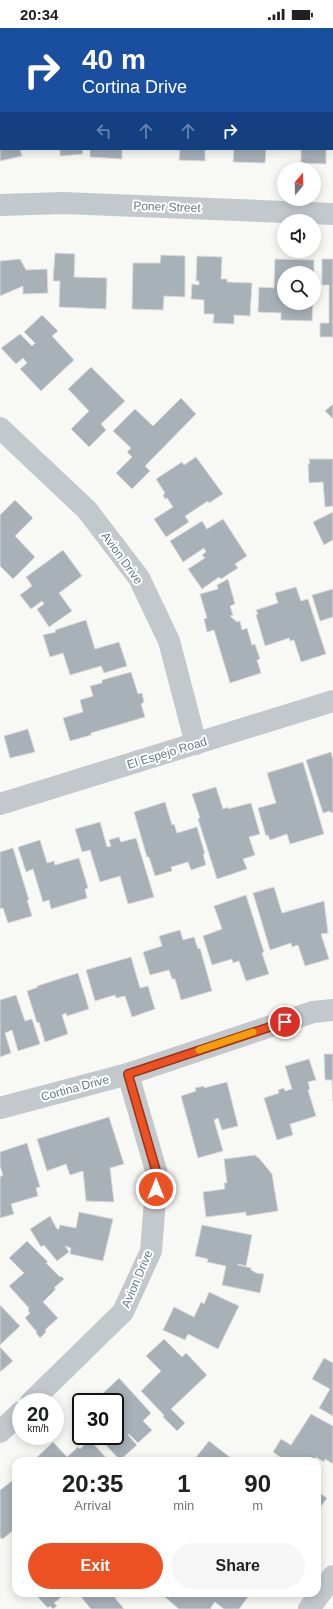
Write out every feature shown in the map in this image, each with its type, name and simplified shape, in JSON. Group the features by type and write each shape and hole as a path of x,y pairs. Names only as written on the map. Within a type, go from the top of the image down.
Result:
{"street":[{"name":"Poner Street","path":"0,205 63,203 333,214"},
{"name":"Avion Drive","path":"0,428 86,510 139,578 169,641 196,744"},
{"name":"El Espejo Road","path":"0,804 333,701"},
{"name":"Cortina Drive","path":"0,1108 128,1074 313,1012 333,1010"},
{"name":"Avion Drive","path":"40,1393 123,1312 151,1251 157,1174 128,1074"},
{"path":"0,1432 12,1421"},
{"path":"321,1592 333,1576"},
{"path":"309,1609 318,1597"}],"building":[{"path":"0,150 20,150 22,156 0,161"},
{"path":"60,150 82,150 83,154 60,156"},
{"path":"90,150 122,150 122,159 90,157"},
{"path":"180,150 205,150 205,161 179,160"},
{"path":"234,150 266,150 265,163 233,162"},
{"path":"301,150 326,150 326,164 321,164 321,162 301,162"},
{"path":"55,253 75,254 74,277 107,278 106,309 59,307 60,281 53,281"},
{"path":"161,255 185,256 185,297 164,296 163,310 132,309 133,263 160,263"},
{"path":"197,256 222,257 221,279 227,279 227,282 252,283 250,316 234,315 234,324 213,323 214,314 204,314 204,300 191,299 192,284 199,285 199,281 196,281"},
{"path":"20,259 26,270 47,269 48,293 23,294 23,286 0,296 0,261"},
{"path":"275,259 314,260 314,266 277,266 277,310 313,310 312,321 281,320 281,313 258,312 259,287 274,288"},
{"path":"322,259 333,259 333,337 320,337 320,323 329,323 329,285 322,285"},
{"path":"42,315 58,331 52,336 74,360 41,391 20,369 27,363 23,358 16,364 1,348 20,334 32,346 35,343 24,332"},
{"path":"91,367 125,401 101,424 106,430 89,447 71,429 89,411 68,389"},
{"path":"181,398 196,414 145,466 150,471 132,489 116,473 132,457 127,452 131,448 113,431 135,409 153,426"},
{"path":"333,404 333,419 325,411"},
{"path":"196,457 223,494 209,503 208,501 185,516 189,522 166,537 154,519 173,507 167,498 165,499 163,495 165,493 156,479 182,462 184,465"},
{"path":"309,459 333,459 333,506 325,507 323,482 309,483"},
{"path":"15,500 33,518 15,536 35,557 13,579 0,566 0,515"},
{"path":"333,512 333,540 324,545 313,522"},
{"path":"223,519 247,556 235,564 238,568 221,579 219,577 202,589 188,569 205,558 202,555 206,552 204,548 183,562 170,541 202,521 207,529"},
{"path":"63,550 82,576 59,593 72,611 49,627 37,609 44,604 42,601 31,609 20,595 32,586 26,577"},
{"path":"228,579 235,604 230,606 233,615 230,616 237,622 240,621 242,630 247,628 252,645 255,644 260,659 257,660 261,673 230,683 214,630 207,632 204,619 207,618 200,594 218,589 217,585"},
{"path":"296,587 301,601 308,599 326,654 301,662 294,640 290,641 289,638 265,646 256,615 258,614 256,610 278,603 275,593"},
{"path":"333,589 333,617 320,621 312,595"},
{"path":"86,620 95,649 119,642 127,666 104,673 101,666 70,675 63,653 50,657 43,635 56,632 55,630"},
{"path":"131,672 138,694 142,693 144,702 141,704 145,717 91,733 91,735 70,741 63,718 83,712 80,700 93,696 90,686 102,683 102,680"},
{"path":"28,729 35,752 10,758 4,736"},
{"path":"331,752 333,760 333,812 331,813 330,811 323,813 306,760"},
{"path":"303,762 324,834 290,844 287,834 270,840 268,835 266,836 258,808 276,803 267,773"},
{"path":"216,787 223,809 251,803 260,834 249,837 255,855 243,859 247,869 217,879 198,819 200,818 192,794"},
{"path":"165,802 172,825 174,824 177,833 197,827 205,854 203,854 206,865 191,870 188,862 171,867 172,871 155,876 149,857 147,857 134,812"},
{"path":"100,822 107,847 111,846 109,840 119,837 121,842 136,838 154,897 128,904 120,876 100,882 90,850 82,852 75,829"},
{"path":"40,840 47,863 54,861 55,865 79,858 88,888 85,889 87,898 51,909 49,900 43,902 33,869 26,872 18,847"},
{"path":"13,848 29,900 27,900 32,916 8,923 3,908 0,909 0,852"},
{"path":"274,887 282,913 324,901 328,933 321,934 329,959 305,966 298,945 292,947 291,943 270,950 253,893"},
{"path":"246,895 264,952 262,953 269,974 246,981 239,961 233,963 232,959 212,965 203,936 222,929 214,906"},
{"path":"180,930 183,940 194,937 198,949 200,948 212,991 181,1000 175,979 172,979 169,970 150,975 143,952 162,946 159,936"},
{"path":"131,957 140,988 148,986 155,1009 132,1017 125,996 116,998 115,995 95,1001 86,970"},
{"path":"78,973 89,1009 67,1016 66,1013 62,1015 68,1034 45,1042 39,1022 37,1023 27,991 38,987 37,986"},
{"path":"16,995 25,1021 32,1019 40,1044 18,1051 12,1030 5,1033 11,1053 0,1057 0,1000"},
{"path":"324,1054 333,1054 333,1101 332,1080 325,1080"},
{"path":"309,1059 316,1080 308,1082 310,1089 308,1090 316,1116 290,1124 293,1135 277,1140 264,1098 279,1093 278,1090 284,1088 285,1091 292,1089 285,1066"},
{"path":"227,1082 238,1126 222,1130 218,1118 214,1120 223,1151 198,1158 181,1096 196,1091 195,1088 204,1086 204,1088"},
{"path":"109,1117 124,1164 110,1168 114,1202 86,1201 83,1171 70,1175 66,1164 47,1171 37,1139"},
{"path":"27,1143 40,1187 36,1188 38,1196 11,1204 14,1214 0,1218 0,1177 3,1175 0,1166 0,1152"},
{"path":"256,1155 256,1157 258,1157 272,1174 278,1211 246,1216 246,1212 206,1217 203,1192 225,1189 224,1183 227,1183 224,1159"},
{"path":"79,1212 113,1219 103,1261 70,1254 71,1248 65,1246 69,1252 57,1261 44,1245 41,1247 30,1229 50,1216 57,1229 59,1229 60,1225 76,1228"},
{"path":"202,1225 252,1235 246,1266 238,1265 251,1268 251,1270 256,1273 264,1274 260,1293 222,1285 226,1266 207,1262 208,1259 195,1256"},
{"path":"27,1241 48,1262 46,1263 64,1279 54,1288 56,1289 43,1302 58,1318 45,1330 46,1332 40,1338 25,1318 30,1313 28,1310 29,1308 9,1286 24,1273 9,1258"},
{"path":"209,1292 239,1306 218,1349 188,1334 185,1340 163,1330 174,1307 194,1317 201,1302 204,1304"},
{"path":"0,1305 20,1326 0,1345"},
{"path":"164,1339 182,1357 186,1353 207,1375 171,1409 185,1423 177,1431 141,1391 161,1371 146,1356"},
{"path":"0,1347 13,1361 0,1372"},
{"path":"324,1358 333,1363 333,1416 319,1408 330,1389 312,1379"},
{"path":"119,1378 151,1413 143,1421 152,1430 138,1443 129,1434 128,1435 137,1445 123,1457 117,1457 106,1445 124,1445 124,1393 103,1393"},
{"path":"311,1414 333,1426 333,1464 325,1459 324,1462 321,1460 321,1457 280,1457 273,1452 281,1439 291,1445"},
{"path":"209,1441 230,1457 196,1457"},
{"path":"50,1445 56,1445 67,1457 37,1457"},
{"path":"84,1445 95,1445 105,1457 67,1457 78,1447 80,1449"},
{"path":"12,1481 12,1531 3,1539 0,1538 0,1490"},
{"path":"321,1494 327,1498 321,1506"},
{"path":"38,1597 62,1597 54,1603 57,1606 53,1609 50,1606 48,1608"},
{"path":"81,1597 116,1597 115,1598 124,1609 91,1609"},
{"path":"165,1597 248,1597 239,1609 224,1609 215,1602 211,1609 179,1609"}],"slow traffic":[{"path":"199,1050 253,1032"}],"route":[{"path":"156,1189 157,1174 128,1074 285,1022"}]}
